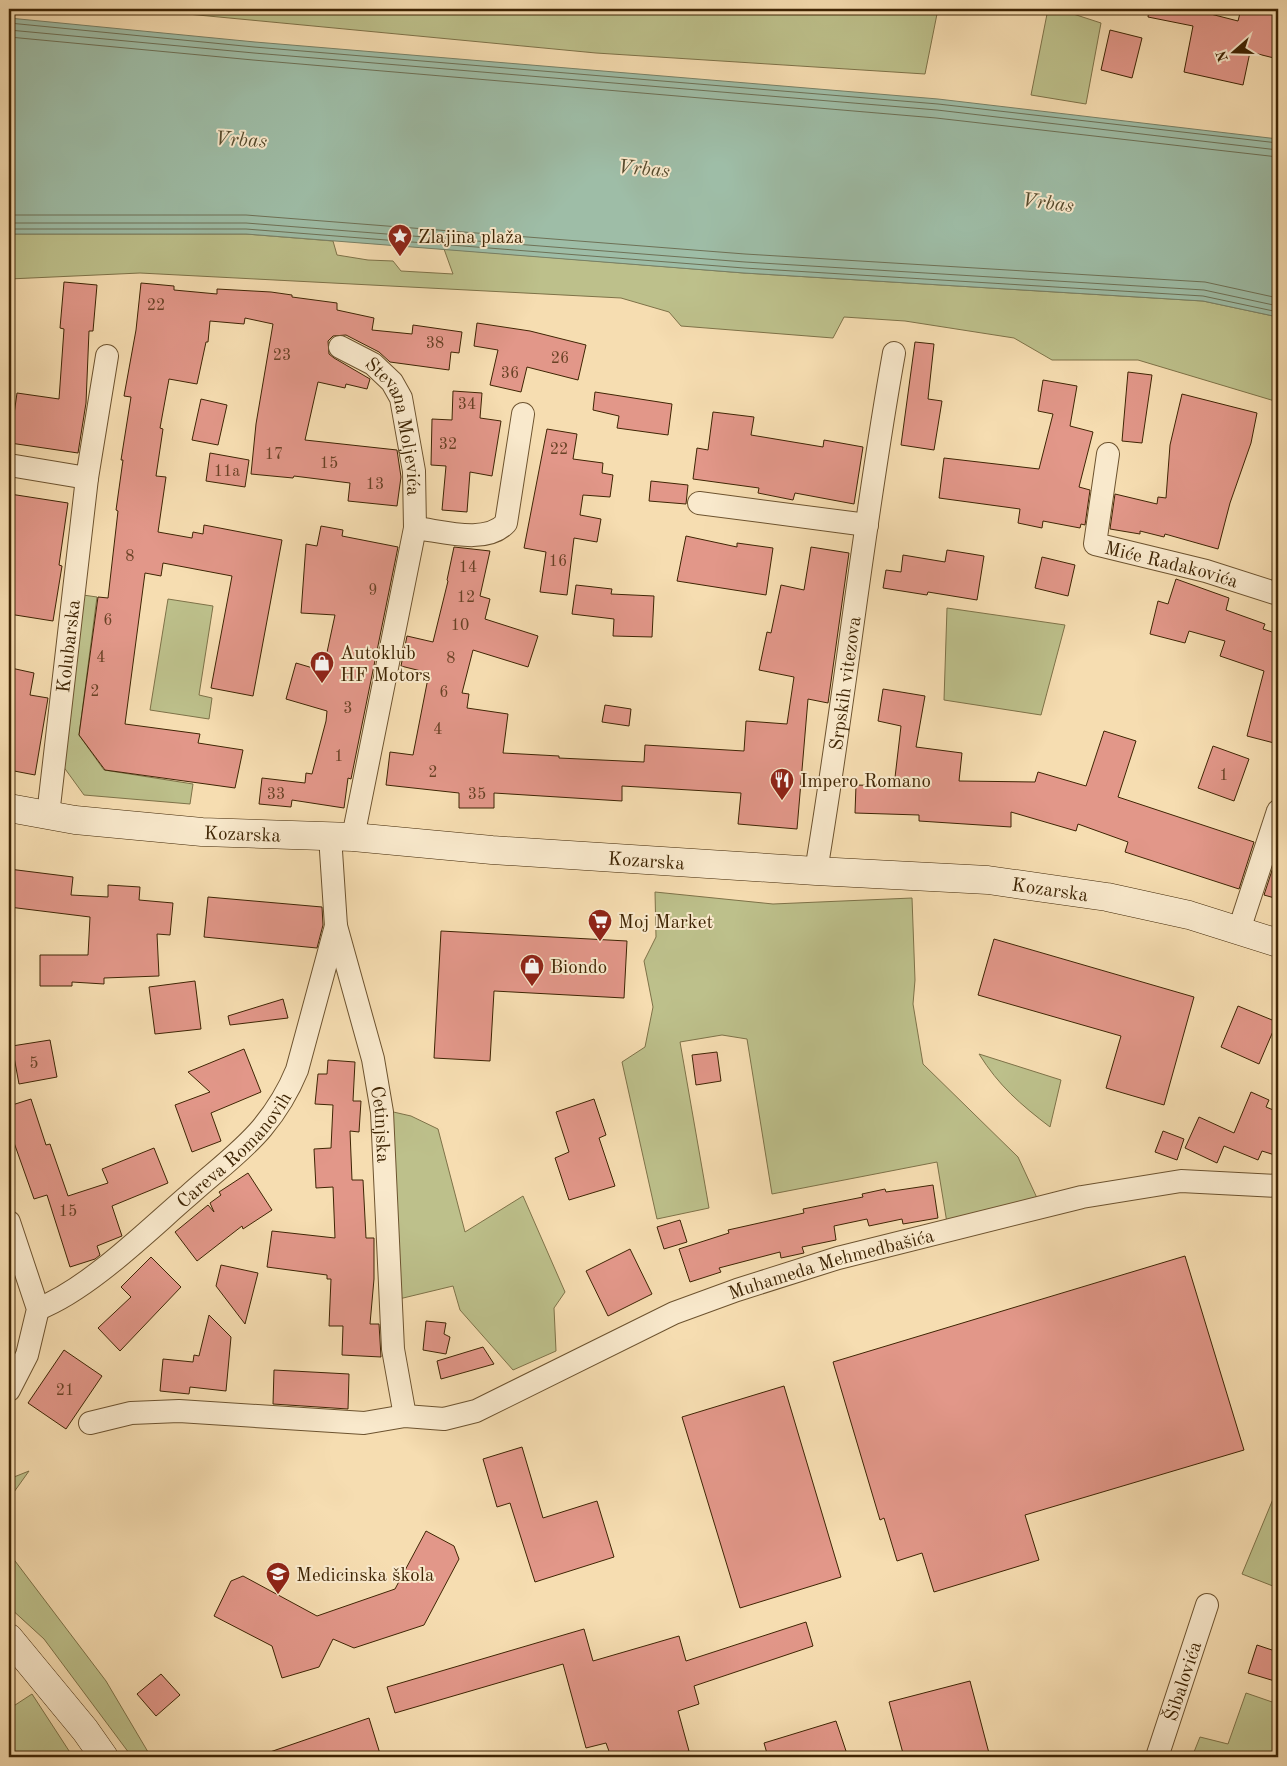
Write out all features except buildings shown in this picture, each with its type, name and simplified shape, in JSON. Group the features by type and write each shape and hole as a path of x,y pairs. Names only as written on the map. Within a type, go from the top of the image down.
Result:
{"main road":[{"name":"Kozarska","path":"9,808 76,820 202,832 341,837 492,850 816,871 949,877 1034,886 1107,897 1189,916 1278,943"},
{"path":"9,1638 85,1730 104,1757"}],"street":[{"name":"Stevana Moljevića","path":"340,347 373,364 392,382 401,398 414,471 416,528 341,837"},
{"name":"Srpskih vitezova","path":"816,871 894,353"},
{"name":"Kolubarska","path":"48,815 87,478 107,356"},
{"name":"Stevana Moljevića","path":"416,528 482,536 502,528 506,523 523,414"},
{"name":"Miće Radakovića","path":"1108,454 1095,544 1206,571 1278,594"},
{"path":"9,466 87,478"},
{"path":"699,503 868,525"},
{"path":"1239,930 1278,811"},
{"name":"Cetinjska","path":"341,837 336,926 373,1059 382,1112 393,1349 405,1416"},
{"name":"Careva Romanovih","path":"38,1309 65,1296 126,1249 245,1146 274,1113 287,1093 300,1062 336,926"},
{"name":"Muhameda Mehmedbašića","path":"90,1423 131,1413 179,1411 364,1423 405,1416 444,1419 460,1417 476,1411 674,1313 737,1290 838,1258 1082,1197 1154,1185 1181,1181 1278,1186"},
{"path":"9,1222 38,1309 27,1355 9,1390"},
{"name":"Šibalovića","path":"1157,1757 1207,1605"}],"green space":[{"path":"135,9 938,9 925,74 596,53"},
{"path":"1048,9 1058,9 1101,23 1086,104 1031,95"},
{"path":"9,234 246,234 333,241 337,255 368,260 393,261 401,271 453,274 444,249 744,273 1203,301 1278,317 1278,402 1138,360 1052,360 1014,338 905,321 844,317 833,338 681,326 669,312 621,298 140,273 9,279"},
{"path":"83,595 97,597 79,735 104,770 193,784 190,804 84,795 63,766"},
{"path":"168,599 213,606 199,695 212,698 209,719 150,710"},
{"path":"947,608 1065,625 1041,715 944,700"},
{"path":"655,892 773,904 912,898 915,980 913,1004 923,1064 1018,1157 1037,1198 947,1223 937,1162 772,1194 747,1039 722,1035 680,1042 709,1208 657,1219 622,1062 645,1047 653,1007 644,961 656,937"},
{"path":"979,1054 1061,1080 1050,1127 1011,1094 994,1076"},
{"path":"389,1111 411,1116 438,1129 465,1232 523,1196 565,1292 554,1308 556,1351 513,1370 460,1310 453,1286 399,1299"},
{"path":"29,1471 9,1499 9,1479"},
{"path":"1278,1487 1278,1588 1242,1574"},
{"path":"9,1553 106,1681 151,1757 132,1757 44,1639 9,1607"},
{"path":"1246,1693 1278,1704 1278,1757 1192,1757 1200,1737 1228,1744"},
{"path":"32,1694 73,1757 9,1757 9,1709"}],"water":[{"name":"Vrbas","path":"9,18 255,42 938,99 1278,139 1278,317 1203,301 744,273 246,234 9,234"}],"place":[{"name":"Zlajina plaža","path":"400,257"},
{"name":"Autoklub HF Motors","path":"322,684"},
{"name":"Impero Romano","path":"782,801"},
{"name":"Moj Market","path":"600,942"},
{"name":"Biondo","path":"532,987"},
{"name":"Medicinska škola","path":"278,1595"}]}
